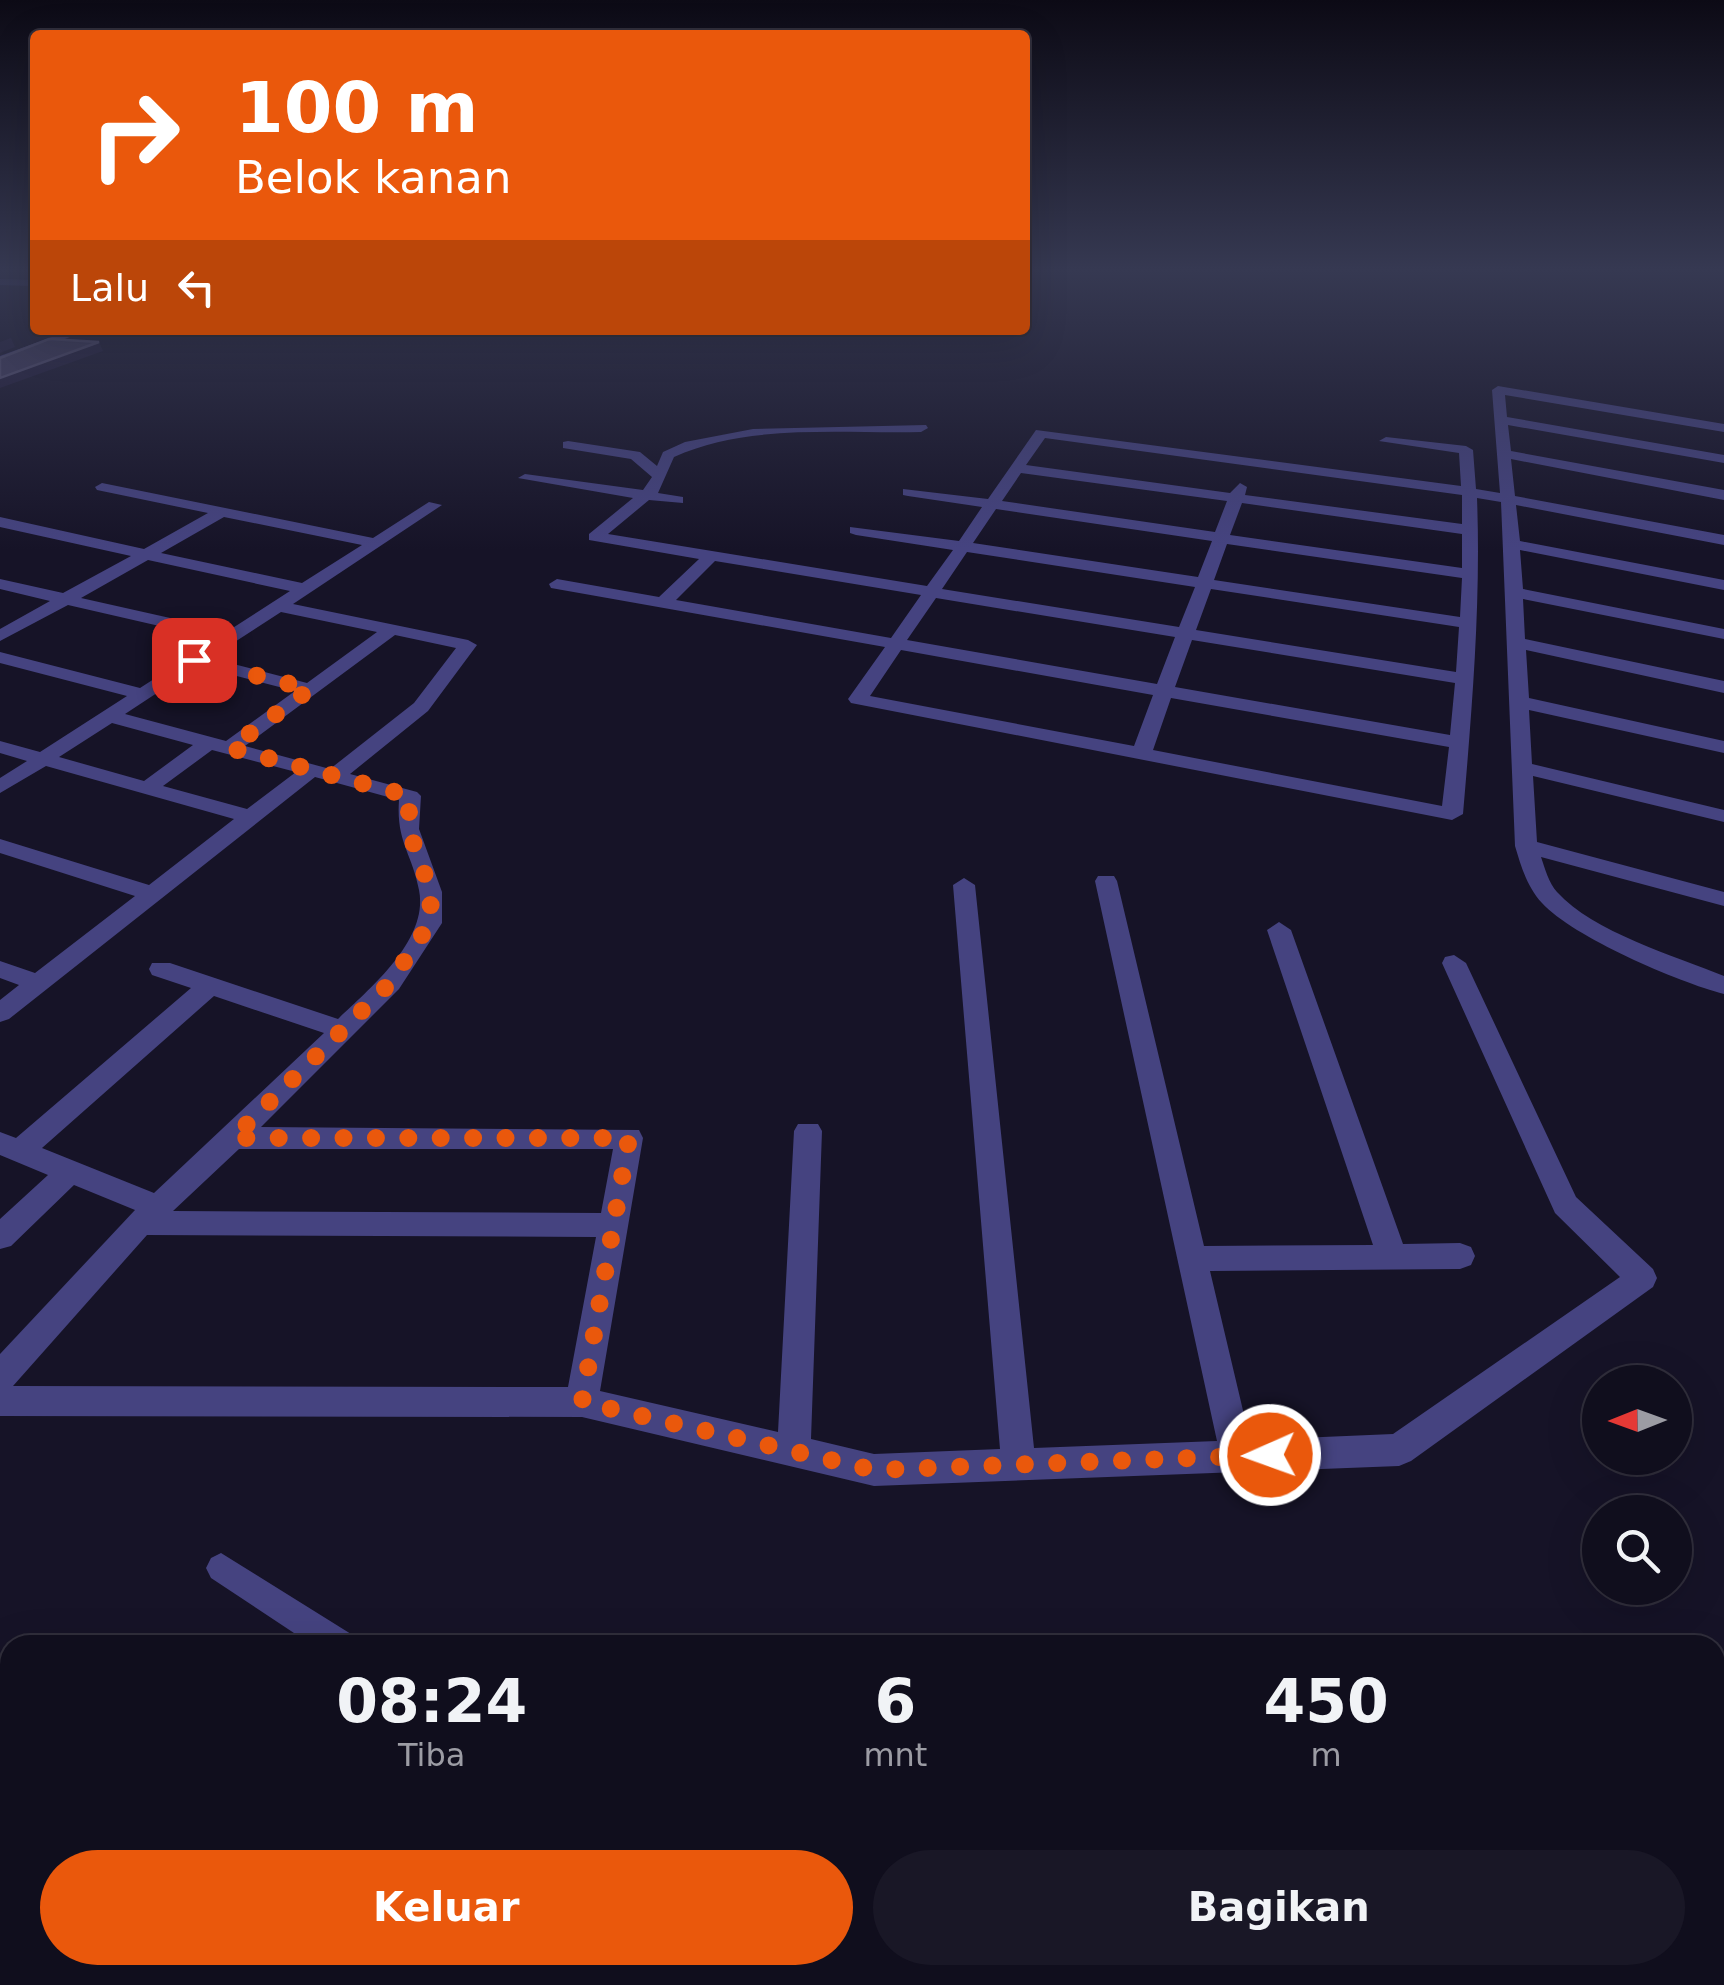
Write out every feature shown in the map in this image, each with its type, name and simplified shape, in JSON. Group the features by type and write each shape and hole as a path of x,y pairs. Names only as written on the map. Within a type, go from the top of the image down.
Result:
{"street":[{"path":"1724,428 1498,390 1512,544 1526,846 1542,888 1556,903 1585,922 1724,986"},
{"path":"1502,420 1724,459"},
{"path":"921,428 717,438 676,449 664,459 655,488 595,537 1463,679"},
{"path":"1386,441 1466,450 1470,492 1466,623 1452,814 858,699 1040,434 1470,492 1724,540"},
{"path":"568,444 635,456 660,476"},
{"path":"1504,454 1724,495"},
{"path":"1141,754 1218,538 1250,462"},
{"path":"1017,468 1469,530"},
{"path":"525,478 678,500"},
{"path":"102,487 376,542"},
{"path":"908,492 1467,574"},
{"path":"0,787 434,505"},
{"path":"0,636 222,511"},
{"path":"0,522 304,589"},
{"path":"856,530 1466,623"},
{"path":"1512,544 1724,586"},
{"path":"664,602 710,556"},
{"path":"0,584 230,637"},
{"path":"557,584 1459,743"},
{"path":"1514,592 1724,634"},
{"path":"0,1013 251,816 421,707 468,646 278,606"},
{"path":"146,788 310,689 391,630"},
{"path":"1516,642 1724,686"},
{"path":"0,657 143,694"},
{"path":"194,660 310,689"},
{"path":"1519,702 1724,747"},
{"path":"0,1377 149,1214 233,1138 390,983 430,923 431,892 408,828 410,796 108,716"},
{"path":"0,746 251,816"},
{"path":"1521,767 1724,816"},
{"path":"0,846 152,894"},
{"path":"1526,846 1724,899"},
{"path":"1106,881 1238,1456"},
{"path":"964,885 1019,1464"},
{"path":"1279,930 1392,1258"},
{"path":"0,1401 582,1402 874,1470 1399,1450 1642,1278 1565,1205 1454,963"},
{"path":"0,969 39,983"},
{"path":"161,969 344,1030"},
{"path":"208,986 10,1147 72,1171 149,1214 612,1225"},
{"path":"794,1451 808,1131"},
{"path":"233,1138 629,1138 582,1402"},
{"path":"0,1237 72,1171"},
{"path":"1192,1259 1460,1256"}],"lane":[{"path":"221,1568 313,1635"}],"building":[{"path":"0,365 37,365 0,378"}],"route":[{"path":"194,660 310,689 230,748 410,796 408,828 431,892 430,923 390,983 233,1138 629,1138 582,1402 874,1470 1270,1455"}]}
